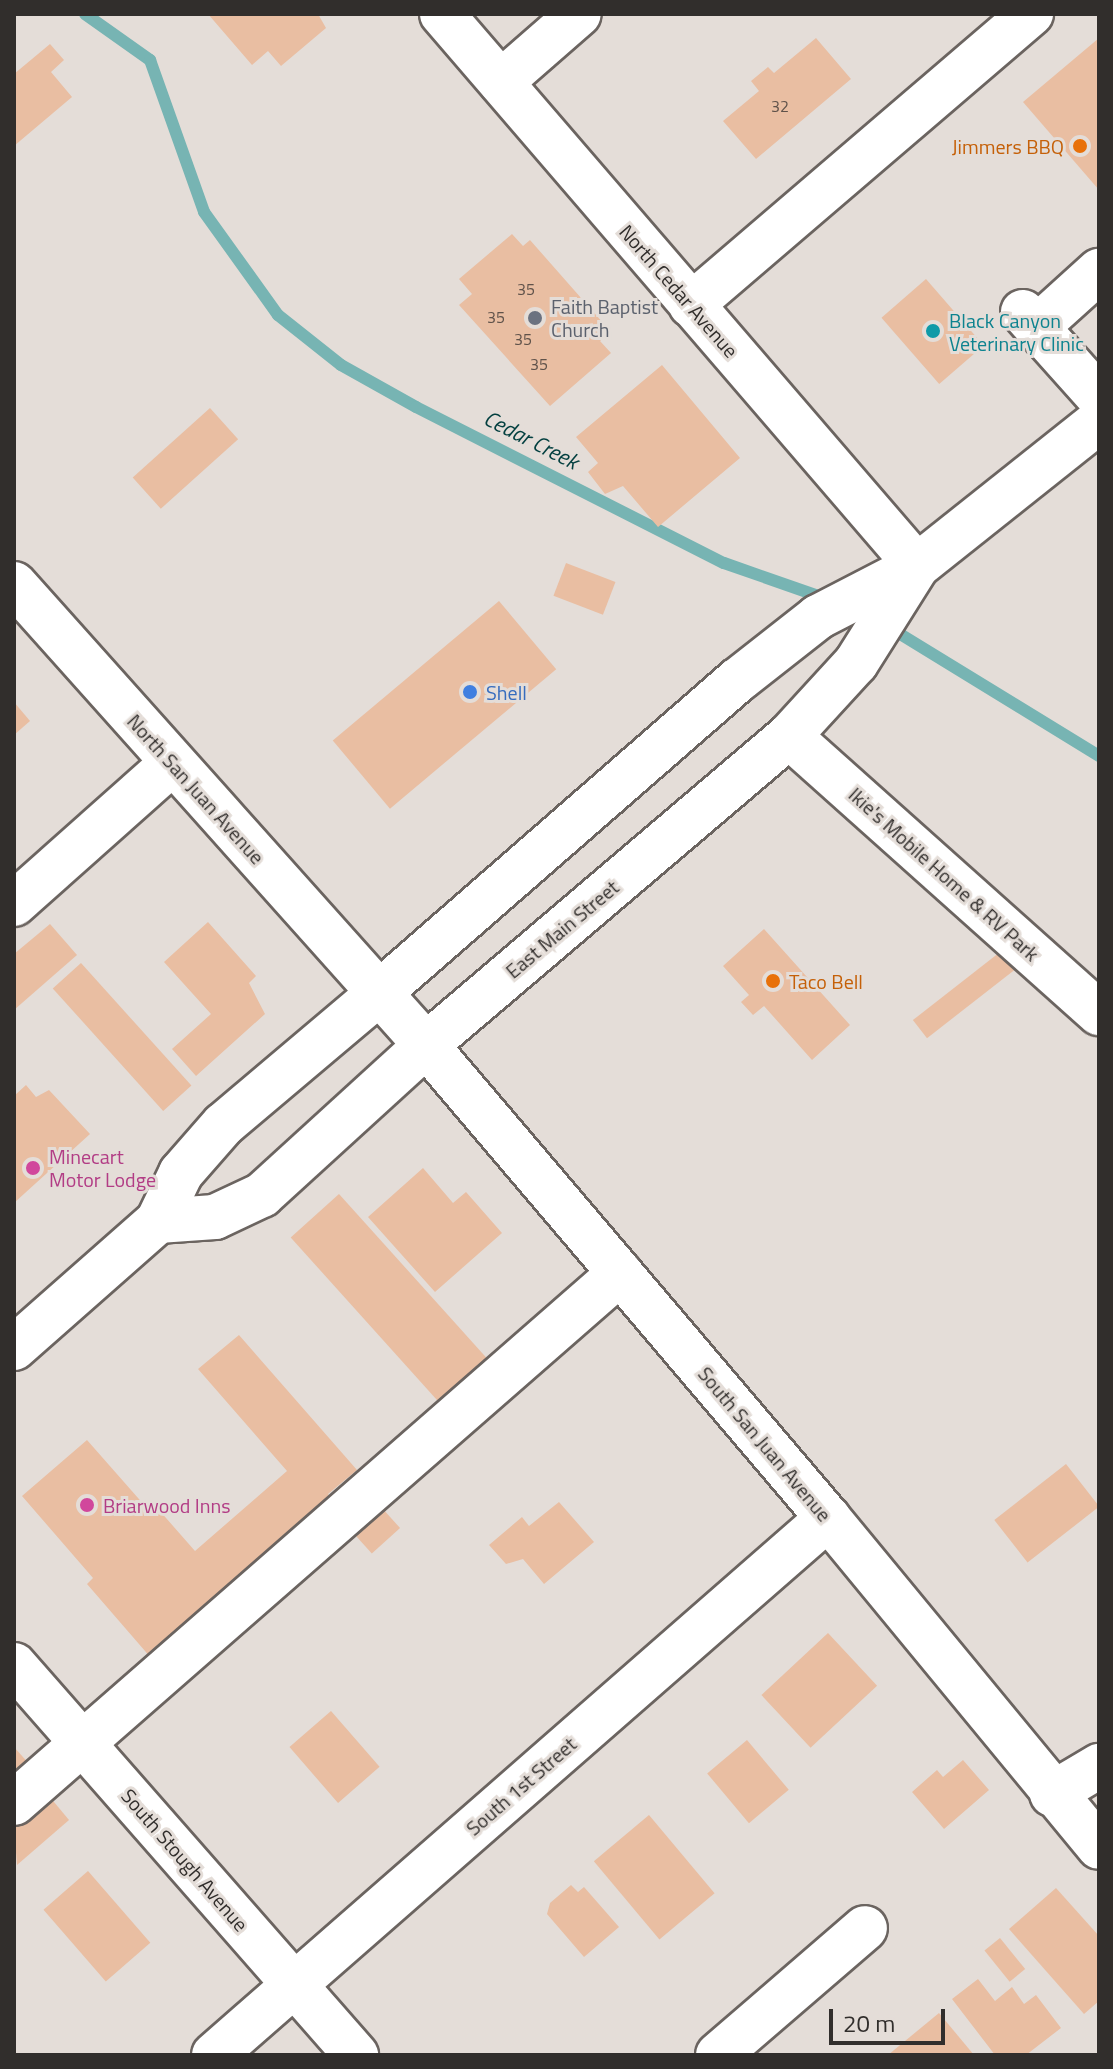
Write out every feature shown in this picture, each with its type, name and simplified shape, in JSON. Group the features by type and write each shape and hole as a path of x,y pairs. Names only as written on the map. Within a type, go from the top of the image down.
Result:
{"main road":[{"name":"North Cedar Avenue","path":"442,14 917,566"},
{"path":"501,82 579,14"},
{"path":"691,305 953,101 1031,14"},
{"path":"1097,257 1030,320 1099,397"},
{"name":"East Main Street","path":"14,1348 158,1221 181,1173 223,1125 738,680 818,617 917,566 1099,421"},
{"name":"East Main Street","path":"158,1221 215,1217 262,1195 426,1045 789,736 856,663 917,566"},
{"name":"North San Juan Avenue","path":"14,584 426,1045"},
{"name":"Ikie's Mobile Home & RV Park","path":"789,736 1099,1013"},
{"path":"14,904 172,763"},
{"name":"South San Juan Avenue","path":"426,1045 828,1518 1052,1794 1099,1847"},
{"path":"14,1803 620,1273"},
{"name":"South 1st Street","path":"214,2055 828,1518"},
{"name":"South Stough Avenue","path":"14,1665 356,2055"},
{"path":"1052,1794 1099,1766"},
{"path":"718,2055 865,1928"}],"building":[{"path":"208,14 318,14 326,28 281,66 268,51 252,65"},
{"path":"816,38 851,79 756,159 723,121 759,91 751,81 768,67 774,73"},
{"name":"Jimmers BBQ","path":"1099,38 1099,190 1023,102"},
{"path":"50,44 64,60 51,72 72,97 14,146 14,74"},
{"name":"Faith Baptist Church","path":"512,234 523,246 530,240 611,332 600,341 611,353 550,406 459,305 472,294 459,279"},
{"name":"Black Canyon Veterinary Clinic","path":"926,279 984,345 939,384 881,318"},
{"path":"662,365 740,458 658,527 623,486 605,494 588,472 598,463 576,437"},
{"path":"210,408 238,439 161,509 133,478"},
{"path":"566,563 615,582 603,615 553,596"},
{"path":"499,601 556,669 390,809 333,740"},
{"path":"14,702 30,721 14,735"},
{"path":"208,922 256,976 249,983 265,1014 196,1076 172,1049 211,1014 164,962"},
{"path":"50,924 77,955 14,1010 14,954"},
{"name":"Taco Bell","path":"764,929 850,1025 812,1060 764,1006 753,1015 741,1002 749,995 723,966"},
{"path":"1009,945 1023,963 927,1038 913,1020"},
{"path":"81,963 191,1086 163,1111 53,988"},
{"name":"Minecart Motor Lodge","path":"26,1085 36,1097 49,1090 90,1134 14,1203 14,1096"},
{"path":"423,1168 453,1203 466,1192 502,1233 435,1292 368,1217"},
{"path":"339,1194 490,1361 441,1405 291,1237"},
{"name":"Briarwood Inns","path":"239,1335 357,1470 328,1494 333,1500 158,1666 87,1584 93,1578 22,1496 87,1440 153,1515 159,1510 195,1551 287,1471 198,1369"},
{"path":"1066,1464 1099,1507 1028,1563 994,1520"},
{"path":"559,1502 594,1542 544,1584 523,1559 506,1564 489,1545 522,1517 529,1526"},
{"path":"382,1508 400,1528 372,1553 354,1533"},
{"path":"828,1633 877,1686 811,1748 761,1695"},
{"path":"331,1711 380,1767 338,1803 289,1747"},
{"path":"747,1740 789,1790 749,1823 707,1773"},
{"path":"14,1747 31,1766 14,1782"},
{"path":"963,1760 989,1790 944,1829 912,1792 937,1770 943,1777"},
{"path":"49,1796 69,1820 17,1865 14,1826"},
{"path":"649,1815 715,1893 659,1939 594,1861"},
{"path":"88,1871 150,1943 106,1981 43,1910"},
{"path":"571,1885 578,1892 584,1887 619,1927 584,1957 547,1914 550,1903"},
{"path":"1056,1888 1099,1936 1099,2001 1084,2014 1009,1929"},
{"path":"1000,1938 1025,1969 1010,1982 984,1951"},
{"path":"978,1979 995,2001 1012,1987 1024,2004 1036,1995 1061,2028 1026,2055 995,2055 952,1999"},
{"path":"939,2013 974,2055 888,2055"}],"waterway":[{"name":"Cedar Creek","path":"85,14 150,60 204,212 278,315 341,365 416,407 724,563 827,599"},
{"name":"Cedar Creek","path":"887,626 1099,756"}],"place":[{"name":"Jimmers BBQ","path":"1080,146"},
{"name":"Faith Baptist Church","path":"535,318"},
{"name":"Black Canyon Veterinary Clinic","path":"933,331"},
{"name":"Shell","path":"470,692"},
{"name":"Taco Bell","path":"773,981"},
{"name":"Minecart Motor Lodge","path":"33,1168"},
{"name":"Briarwood Inns","path":"87,1505"}]}
